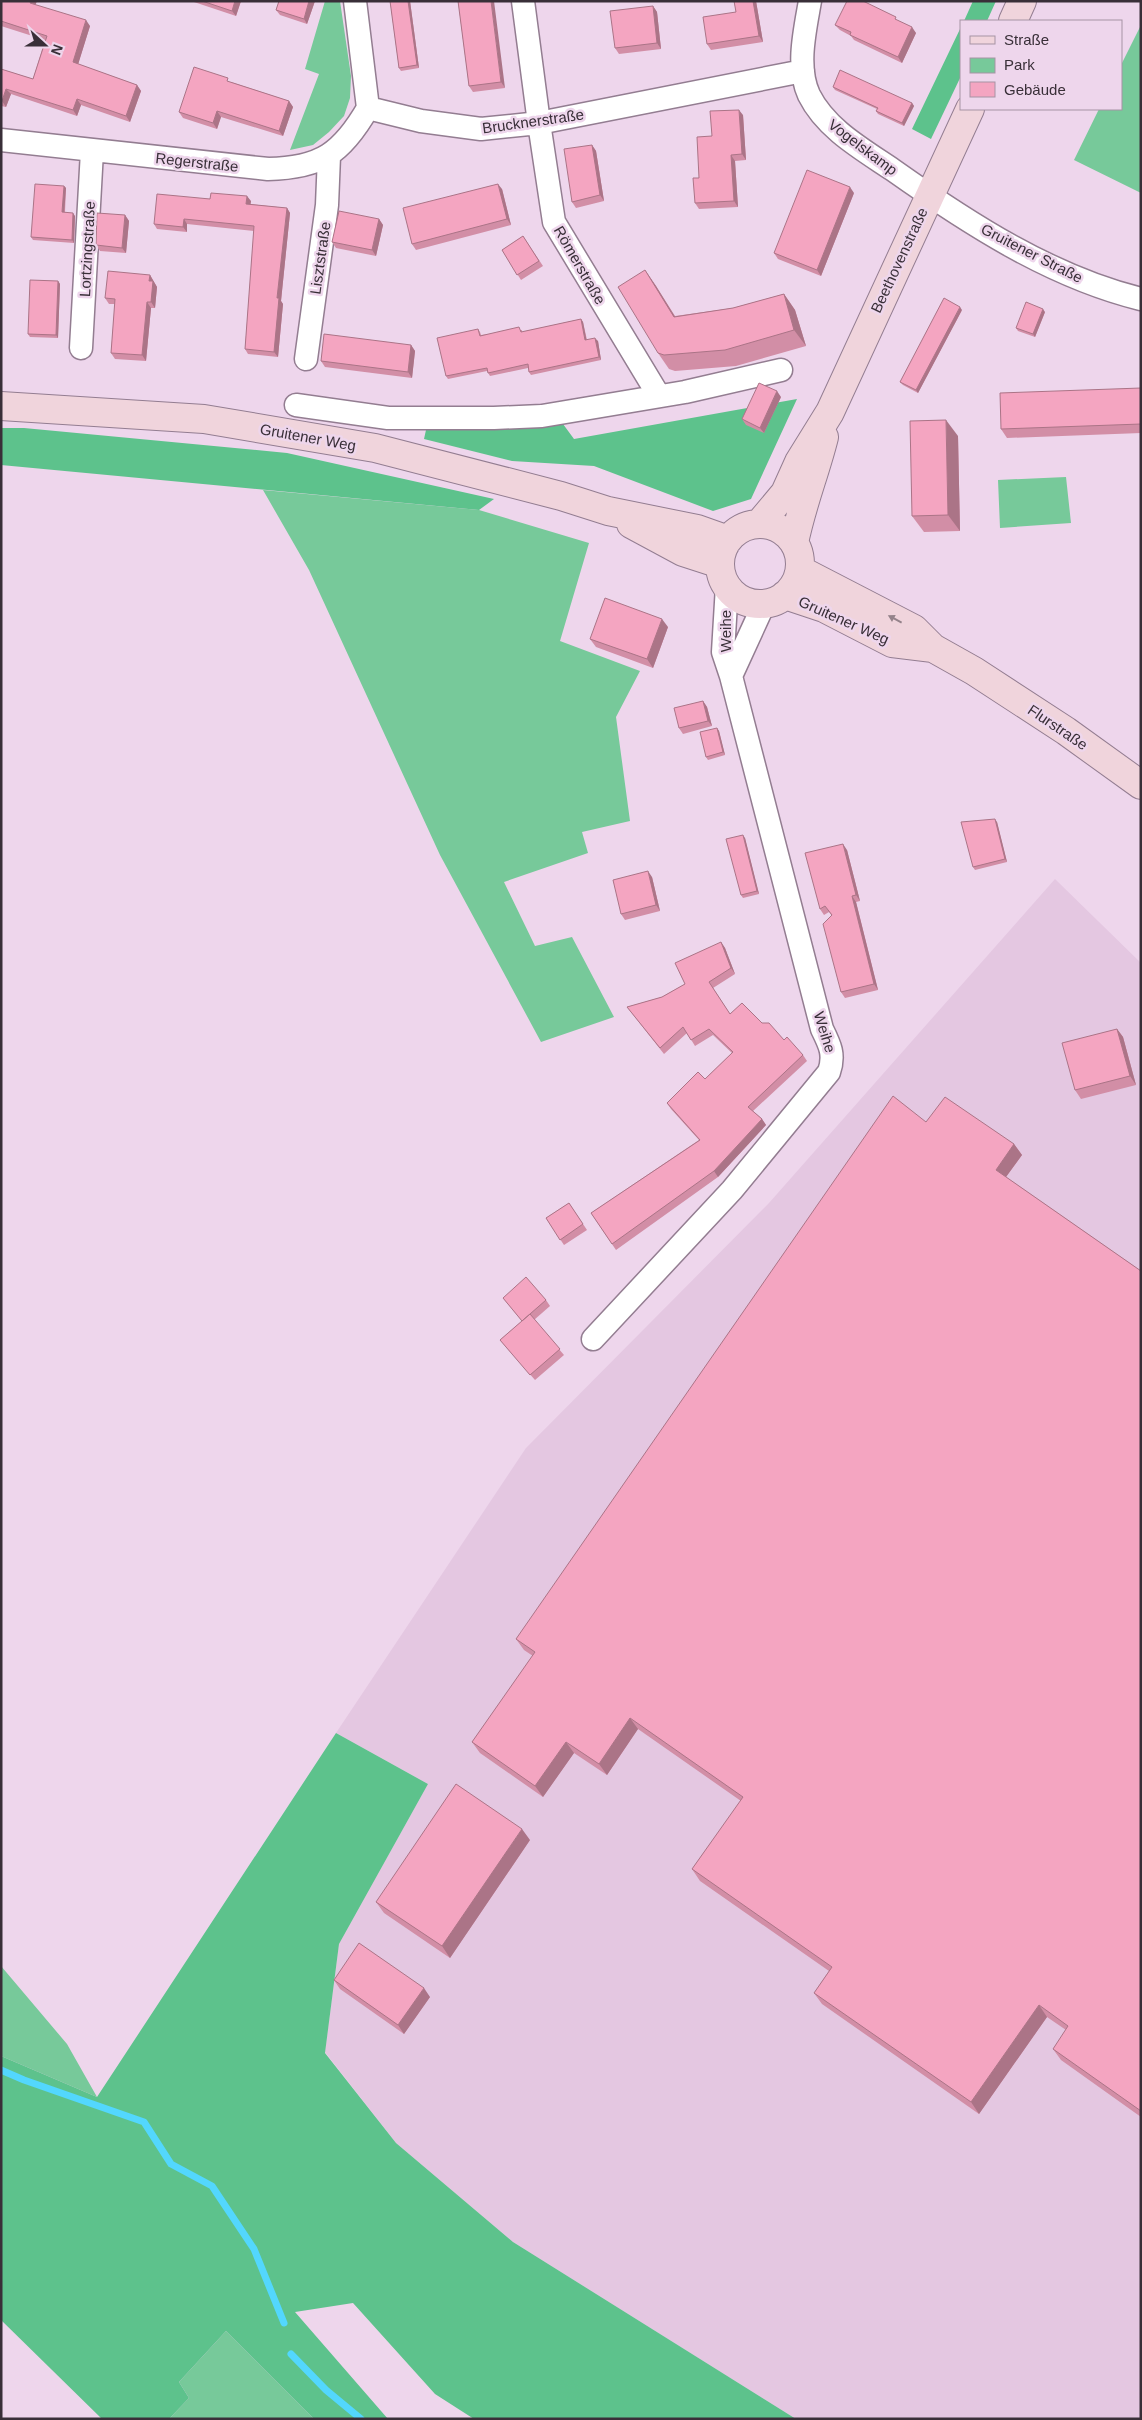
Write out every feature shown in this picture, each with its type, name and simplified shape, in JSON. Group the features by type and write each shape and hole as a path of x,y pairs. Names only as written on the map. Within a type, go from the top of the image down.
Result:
{"main road":[{"path":"1012,20 1022,1"},
{"name":"Beethovenstraße","path":"759,524 785,493 799,462 830,412 928,196 970,110"},
{"name":"Gruitener Weg","path":"1,406 204,419 375,448 561,496 608,511 697,529 725,563"},
{"name":"Beethovenstraße","path":"794,543 830,412"},
{"path":"759,524 779,528 794,543 798,552 800,570 794,585 774,599 743,600 725,563 736,531 747,526 759,524"},
{"name":"Gruitener Weg","path":"800,570 914,629 933,648 974,671"},
{"name":"Gruitener Weg","path":"774,599 824,608 892,643 933,648"},
{"name":"Flurstraße","path":"974,671 1066,731 1141,785"}],"street":[{"path":"355,1 368,108"},
{"name":"Römerstraße","path":"523,1 551,210 557,228 660,396"},
{"name":"Vogelskamp","path":"810,1 803,54 803,71 808,93 816,108 832,126 928,196"},
{"name":"Brucknerstraße","path":"368,108 454,127 481,129 538,123 803,71"},
{"name":"Regerstraße","path":"1,140 268,169 295,169 314,164 328,156 356,129 368,108"},
{"name":"Lortzingstraße","path":"81,348 92,151"},
{"name":"Lisztstraße","path":"306,359 327,205 328,156"},
{"name":"Gruitener Straße","path":"928,196 1058,270 1102,287 1141,299"},
{"path":"296,405 388,418 542,416 713,386 781,370"},
{"name":"Weihe","path":"593,1340 732,1190 829,1072 833,1060 831,1048 820,1020 731,676 723,652 725,563"},
{"name":"Weihe","path":"731,676 774,599"}],"shaded area":[{"path":"1055,879 1141,963 1141,2419 796,2419 513,2242 396,2143 325,2052 339,1944 428,1784 336,1733 526,1448 769,1203"}],"green space":[{"path":"325,1 340,1 351,76 350,98 344,116 329,132 313,145 290,150 319,74 305,69"},
{"path":"973,1 996,1 987,20 964,20"},
{"path":"1141,25 1141,193 1074,160 1099,110 1122,110 1122,63"},
{"path":"960,29 960,78 931,139 912,129"},
{"path":"797,399 751,499 713,511 594,466 512,461 424,439 426,430 563,424 574,439"},
{"path":"1,428 24,428 287,453 494,499 479,510 1,465"},
{"path":"1066,477 1071,523 1000,528 998,480"},
{"path":"263,490 479,510 589,543 560,641 640,671 616,717 630,821 582,832 588,853 504,882 535,946 572,937 614,1017 541,1042 440,855 309,570"},
{"path":"336,1733 428,1784 339,1944 325,2053 396,2143 513,2242 796,2419 474,2419 435,2394 353,2303 295,2312 388,2419 314,2419 226,2331 179,2382 189,2398 169,2419 102,2419 1,2320 1,2056 97,2097"},
{"path":"1,1966 67,2044 97,2097 1,2056"},
{"path":"226,2331 314,2419 169,2419 189,2398 179,2382"}],"building":[{"path":"1,1 31,1 30,3 86,20 73,62 137,85 126,116 77,99 73,110 6,89 1,101 1,69 33,79 47,36 1,21"},
{"path":"202,1 235,1 232,11"},
{"path":"279,1 309,1 304,19 276,10"},
{"path":"390,1 408,1 417,65 399,68"},
{"path":"458,1 491,1 501,82 469,86"},
{"path":"734,1 753,1 759,36 707,44 703,17 736,12"},
{"path":"847,1 863,1 912,27 898,57 850,35 851,32 835,25"},
{"path":"653,6 657,43 615,48 610,11"},
{"path":"194,67 228,78 227,81 289,101 279,131 217,111 213,123 179,112"},
{"path":"840,70 912,103 902,123 876,111 878,108 833,87"},
{"path":"739,110 742,154 731,155 734,201 695,203 693,178 699,178 697,137 712,136 710,111"},
{"path":"592,145 600,195 572,202 564,149"},
{"path":"807,170 850,187 817,270 774,253"},
{"path":"35,184 64,186 62,212 73,213 72,240 31,237"},
{"path":"498,184 507,219 412,244 403,208"},
{"path":"211,193 247,196 246,204 287,208 277,298 279,298 274,352 245,349 254,226 184,219 183,227 154,224 157,194 210,199"},
{"path":"339,211 379,219 372,250 332,242"},
{"path":"97,213 125,215 122,248 96,245"},
{"path":"523,236 539,261 517,275 502,250"},
{"path":"645,270 674,317 733,308 784,294 794,330 725,350 664,355 658,353 618,287"},
{"path":"108,271 150,275 149,281 153,281 151,302 147,302 142,355 111,353 115,299 105,298"},
{"path":"30,280 58,281 56,335 28,334"},
{"path":"944,298 960,307 916,390 900,382"},
{"path":"1026,302 1043,309 1033,334 1016,328"},
{"path":"581,319 585,340 595,338 599,357 529,372 528,364 488,373 487,368 446,376 437,338 478,329 480,336 519,327 521,332"},
{"path":"324,334 411,345 408,372 321,361"},
{"path":"759,383 777,391 760,428 742,419"},
{"path":"1141,388 1141,424 1001,429 1000,393"},
{"path":"946,420 948,515 912,516 910,421"},
{"path":"605,598 662,619 647,659 590,639"},
{"path":"703,701 708,721 679,728 674,708"},
{"path":"717,728 723,752 706,757 700,732"},
{"path":"995,819 1005,859 973,867 961,822"},
{"path":"743,835 757,891 741,895 726,839"},
{"path":"843,844 856,895 852,896 874,984 841,992 823,924 832,915 825,906 820,909 805,853"},
{"path":"648,871 656,905 621,914 613,880"},
{"path":"721,942 731,968 709,982 730,1014 742,1003 762,1023 769,1023 784,1040 787,1037 803,1055 748,1107 762,1119 714,1171 612,1244 591,1213 700,1140 667,1103 698,1072 705,1079 733,1052 709,1029 691,1040 683,1027 660,1048 627,1007 662,997 685,984 675,963"},
{"path":"1117,1029 1130,1076 1075,1090 1062,1043"},
{"path":"893,1096 926,1122 945,1097 1014,1144 996,1170 1141,1271 1141,2111 1053,2049 1068,2026 1039,2005 971,2102 814,1993 832,1967 692,1869 743,1797 630,1718 599,1764 566,1742 535,1786 472,1742 535,1652 516,1639"},
{"path":"569,1203 583,1224 560,1240 546,1218"},
{"path":"526,1277 546,1300 522,1321 503,1298"},
{"path":"530,1314 560,1349 530,1375 500,1340"},
{"path":"456,1784 522,1829 442,1946 376,1902"},
{"path":"359,1943 424,1988 398,2025 334,1980"}],"waterway":[{"path":"1,2070 24,2080 144,2122 171,2164 212,2186 254,2249 284,2323"},
{"path":"291,2354 326,2390 361,2419"}]}
